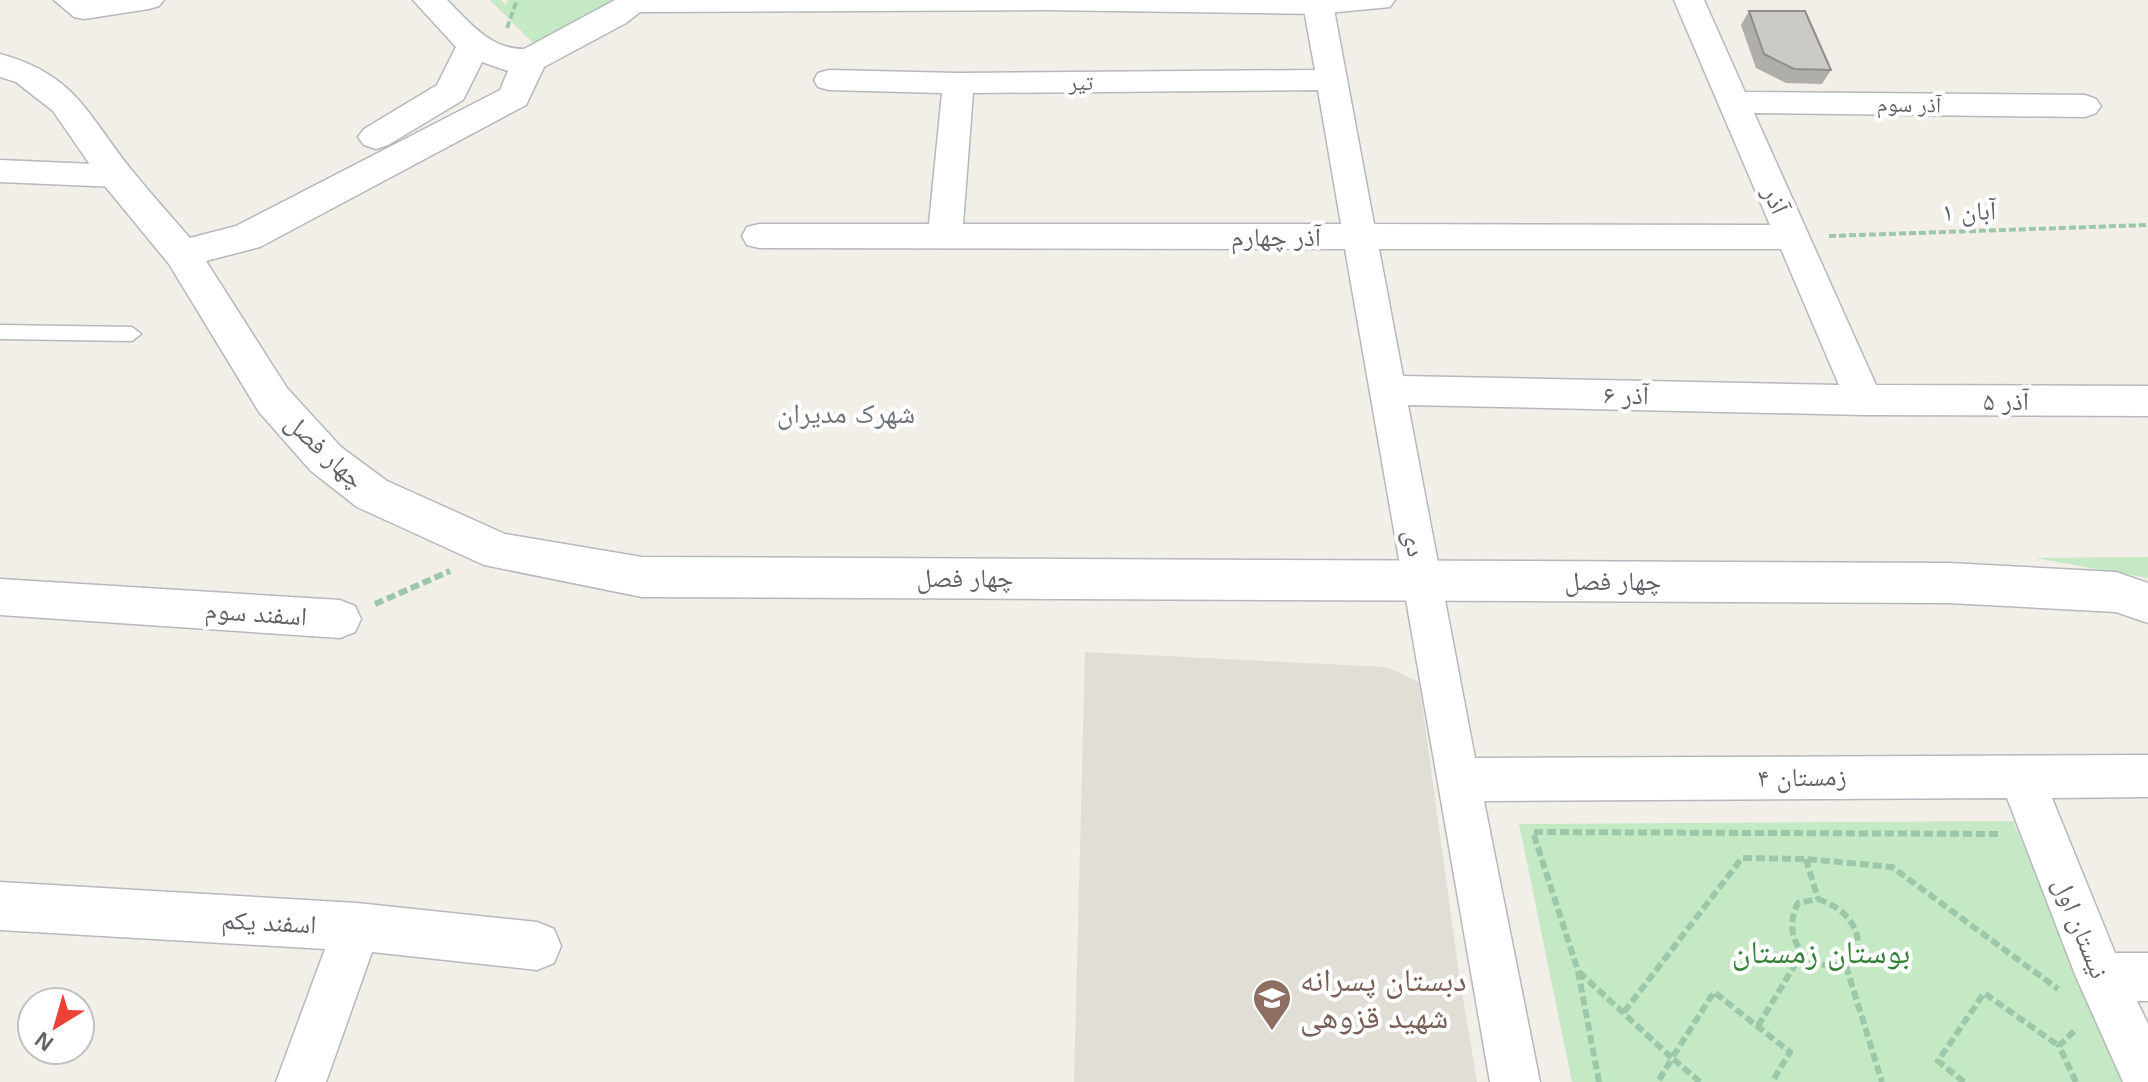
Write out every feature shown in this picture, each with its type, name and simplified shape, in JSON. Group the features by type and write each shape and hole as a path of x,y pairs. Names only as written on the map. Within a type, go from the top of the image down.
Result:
{"street":[{"path":"69,0 84,10 149,0"},
{"path":"182,254 247,237 514,97 502,48 429,0"},
{"path":"182,254 229,217 451,92 502,48 615,16 635,1 1044,0 1318,4 1379,0"},
{"name":"آذر","path":"1689,0 1864,400"},
{"name":"دی","path":"1318,4 1457,780 1515,1082"},
{"name":"چهار فصل","path":"0,65 28,74 65,103 117,176 182,254 273,400 326,459 372,494 500,552 642,577 1949,583 2116,592 2148,603"},
{"name":"تیر","path":"829,80 958,83 1332,80"},
{"path":"945,236 958,83"},
{"name":"آذر سوم","path":"1733,102 2085,106"},
{"path":"0,171 117,176"},
{"name":"آذر چهارم","path":"759,236 1792,237"},
{"name":"آذر ۶","path":"1387,390 1864,400"},
{"name":"آذر ۵","path":"1864,400 2148,401"},
{"name":"اسفند سوم","path":"0,597 340,619"},
{"name":"زمستان ۴","path":"1457,780 2020,774 2148,776"},
{"name":"نیستان اول","path":"2020,774 2083,986 2148,1079"},
{"name":"اسفند یکم","path":"0,906 357,927 537,946"},
{"path":"301,1082 357,927"},
{"path":"2083,986 2148,977"}],"lane":[{"path":"0,332 132,334"}],"path":[{"path":"502,48 517,0"},
{"name":"آبان ۱","path":"1792,237 2148,225"},
{"name":"اسفند سوم","path":"340,619 500,552"},
{"path":"1599,1082 1578,971 1533,832 2006,834"},
{"path":"1624,1012 1742,858 1806,859 1892,867 2083,986"},
{"path":"1806,859 1818,899"},
{"path":"1818,899 1841,910 1857,930 1859,951 1846,966 1824,966 1802,953 1789,931 1788,919 1798,903 1818,899"},
{"path":"1758,1026 1802,953"},
{"path":"1846,966 1882,1082"},
{"path":"1578,971 1700,1082"},
{"path":"1658,1082 1714,992 1790,1052 1772,1082"},
{"path":"1964,1082 1938,1061 1984,993 2059,1046 2075,1082"},
{"path":"2059,1046 2081,1025"}],"shaded area":[{"path":"1085,652 1387,667 1419,682 1477,1082 1074,1082"}],"green space":[{"path":"490,0 501,0 506,5 508,0 651,0 542,45 532,42"},
{"path":"2148,557 2148,578 2035,558"},
{"name":"بوستان زمستان","path":"2013,821 2123,1082 1572,1082 1519,824"}],"building":[{"path":"1749,11 1805,11 1831,70 1794,69 1764,54"}],"place":[{"name":"دبستان پسرانه شهید قزوهی","path":"1272,1032"}],"district":[{"name":"شهرک مدیران","path":"846,413"}]}
